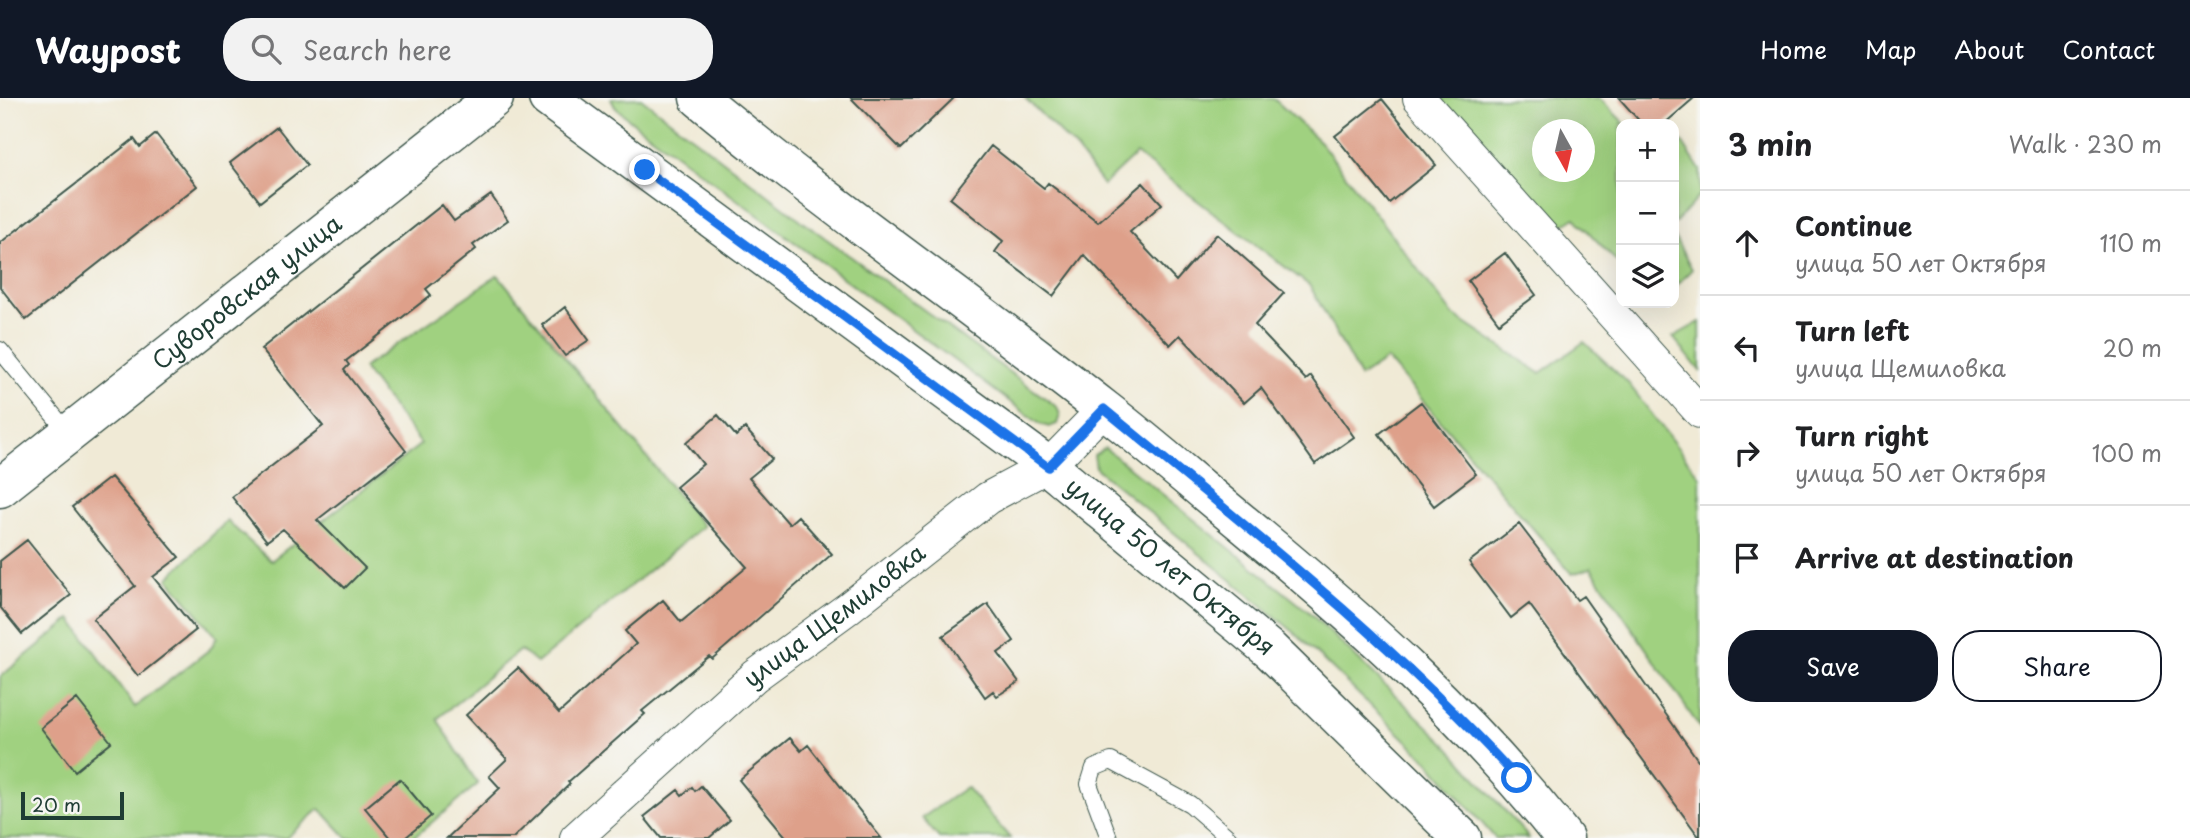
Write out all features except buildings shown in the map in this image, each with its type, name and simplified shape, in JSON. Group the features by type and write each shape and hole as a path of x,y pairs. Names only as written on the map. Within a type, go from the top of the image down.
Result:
{"main road":[{"name":"Суворовская улица","path":"0,488 494,98"},
{"name":"улица 50 лет Октября","path":"548,98 1048,467 1270,650 1454,836"},
{"path":"699,98 822,198 1104,409 1330,595 1465,722 1517,778 1564,838"}],"street":[{"path":"1419,98 1700,412"},
{"name":"улица Щемиловка","path":"576,838 755,676 847,609 988,498 1048,467 1104,409"}],"lane":[{"path":"0,349 69,434"},
{"path":"1109,838 1089,784 1094,768 1111,761 1190,804 1229,838"}],"green space":[{"path":"641,98 802,221 1057,407 1060,415 1057,424 1049,427 1040,424 635,124 615,107 611,99"},
{"path":"1025,98 1273,98 1321,143 1453,315 1540,373 1584,342 1628,383 1700,477 1700,728 1591,568 1572,574 1387,359 1360,377 1310,286 1136,154 1103,185 1076,149"},
{"path":"1433,98 1599,98 1620,119 1616,119 1616,261 1575,218 1553,230"},
{"path":"1682,142 1700,170 1700,195 1679,218 1679,182 1679,144"},
{"path":"1679,246 1692,269 1679,283"},
{"path":"498,275 703,526 537,663 520,650 437,719 478,784 413,838 347,838 320,809 286,838 0,838 0,677 71,619 135,707 210,649 217,637 168,578 227,521 271,561 421,444 363,368"},
{"path":"1700,322 1700,371 1673,337"},
{"path":"1105,448 1310,613 1446,744 1529,838 1495,838 1428,761 1295,633 1096,468 1094,455"},
{"path":"966,787 1010,838 939,838 922,818"}],"route":[{"path":"645,170 1048,467 1104,409 1330,595 1465,722 1517,778"}]}
